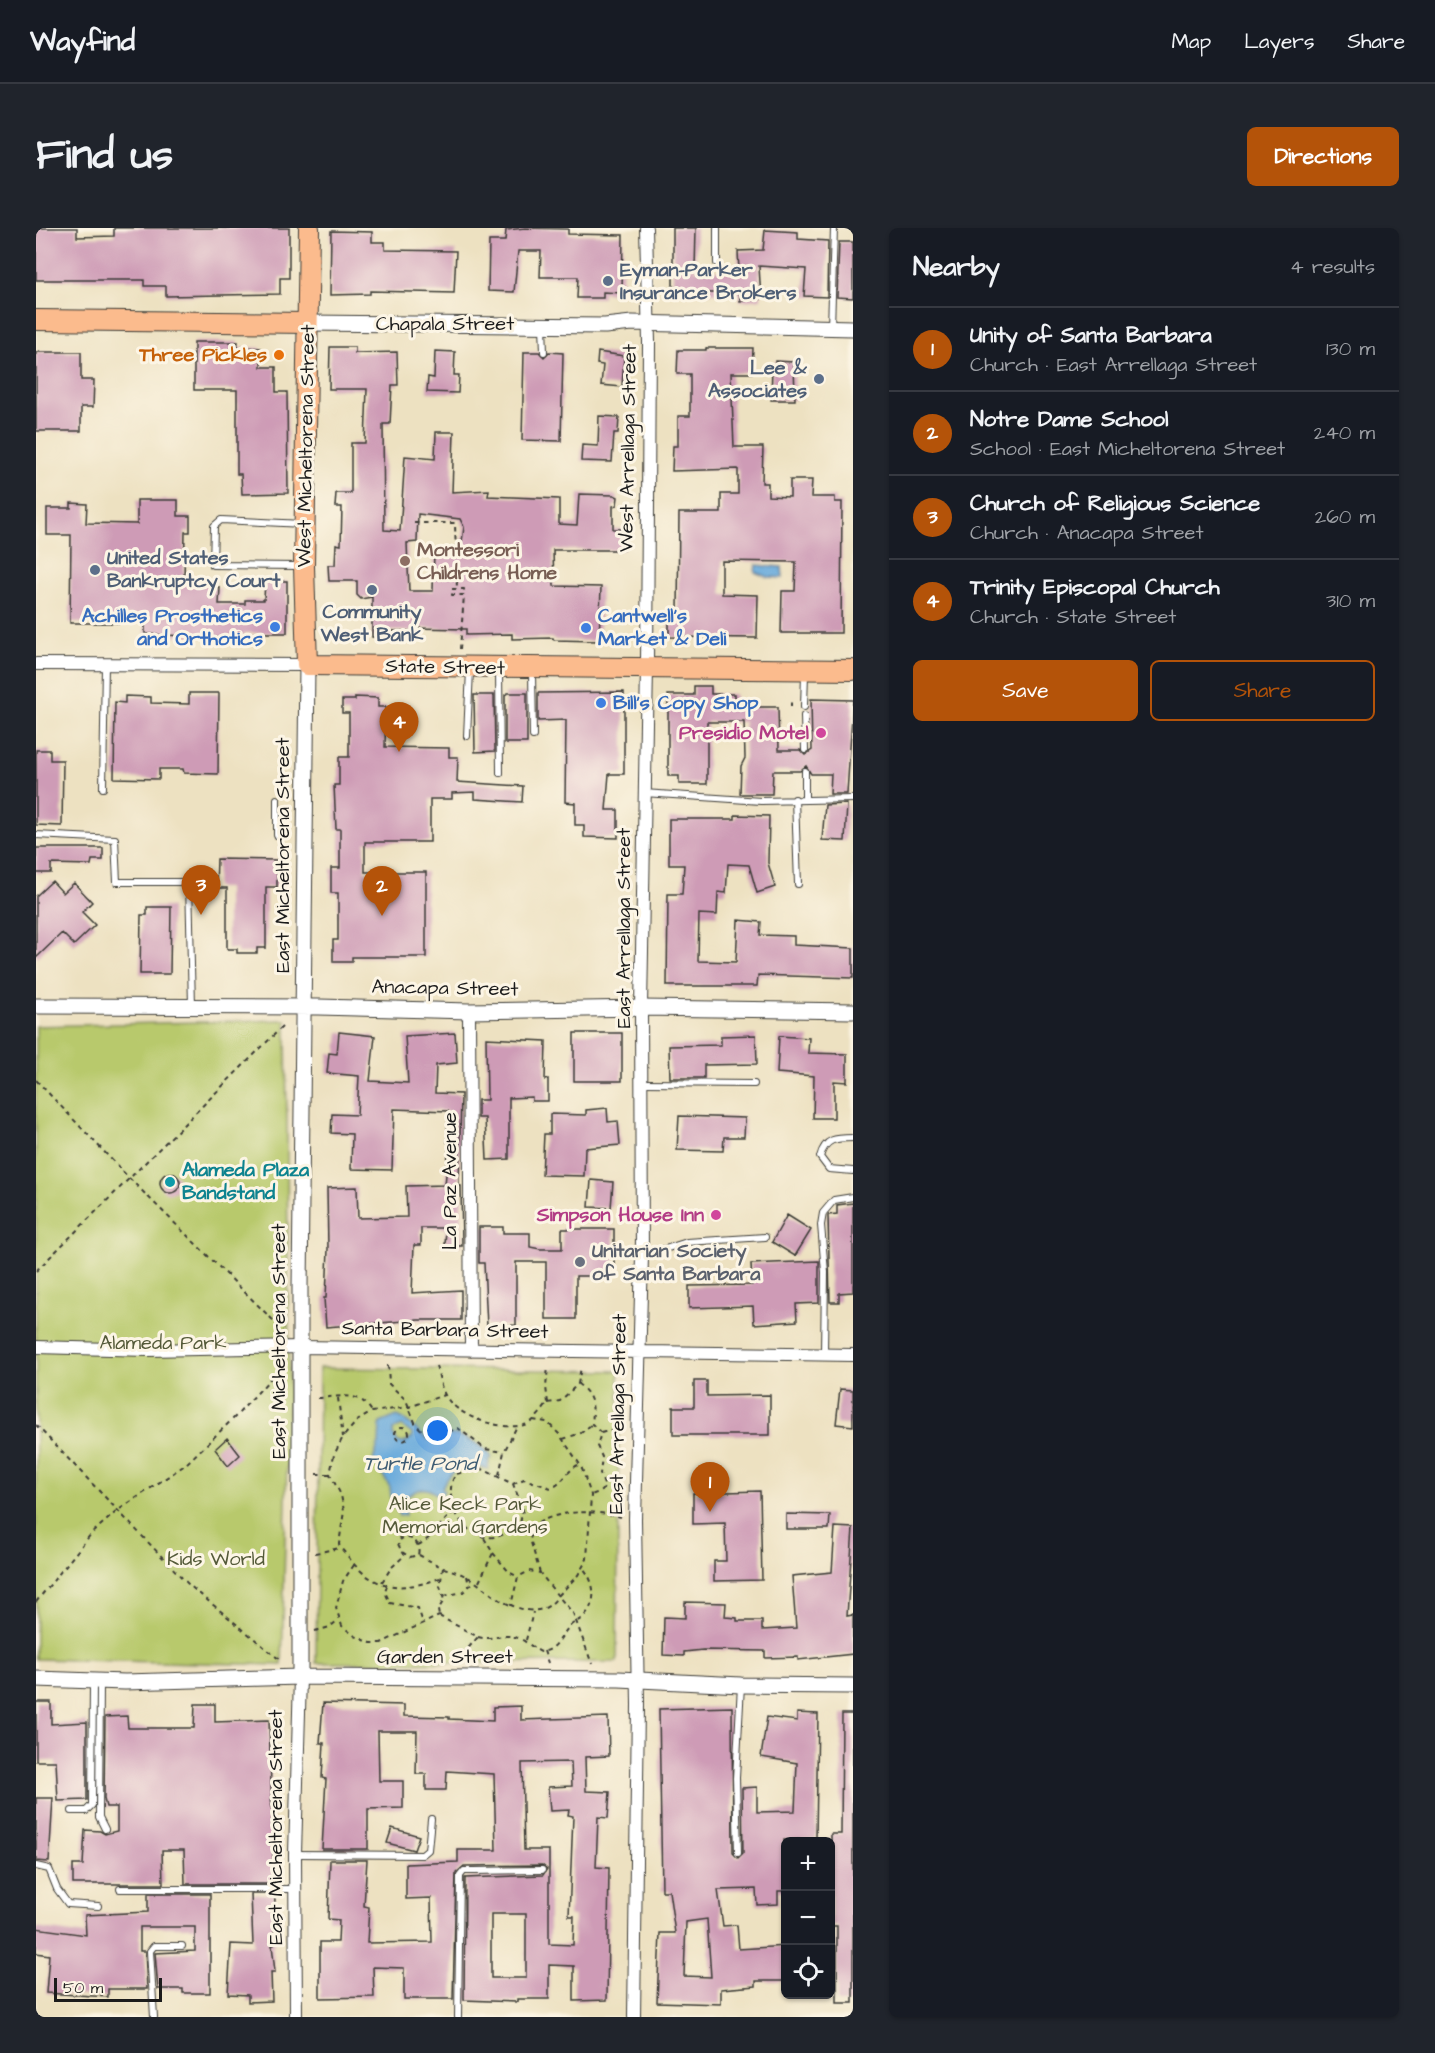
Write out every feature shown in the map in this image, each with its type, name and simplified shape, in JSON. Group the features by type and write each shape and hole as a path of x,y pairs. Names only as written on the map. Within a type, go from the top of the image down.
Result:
{"main road":[{"name":"West Micheltorena Street","path":"307,665 304,566 309,228"},
{"name":"Chapala Street","path":"36,320 307,322"},
{"name":"State Street","path":"307,665 853,670"}],"street":[{"name":"West Arrellaga Street","path":"646,228 647,668"},
{"name":"Chapala Street","path":"307,322 853,328"},
{"name":"State Street","path":"36,664 307,665"},
{"name":"East Micheltorena Street","path":"296,2017 295,1889 300,1677 307,665"},
{"name":"East Arrellaga Street","path":"634,2017 637,1681 635,1519 642,1256 641,1008 647,668"},
{"name":"Anacapa Street","path":"36,1006 303,1007 469,1011 641,1008 853,1011"},
{"name":"La Paz Avenue","path":"469,1011 471,1350"},
{"name":"Santa Barbara Street","path":"36,1347 147,1350 301,1347 853,1355"},
{"name":"Garden Street","path":"36,1679 97,1681 300,1677 853,1686"}],"lane":[{"path":"717,228 717,263"},
{"path":"831,328 834,228"},
{"path":"543,325 544,352"},
{"path":"304,566 213,565 214,526 217,522 306,524"},
{"path":"104,788 105,664"},
{"path":"464,667 467,736"},
{"path":"499,667 500,773"},
{"path":"532,668 533,736"},
{"path":"804,707 805,669"},
{"path":"804,716 805,750"},
{"path":"805,771 805,799"},
{"path":"644,793 706,799 853,799"},
{"path":"277,799 277,835"},
{"path":"795,799 798,884"},
{"path":"36,835 115,839 117,882 189,882 192,1007"},
{"path":"643,1083 754,1084"},
{"path":"853,1138 835,1138 828,1141 820,1157 830,1169 853,1171"},
{"path":"824,1356 825,1272 821,1225 823,1214 834,1200 853,1197"},
{"path":"642,1256 687,1242 765,1237"},
{"path":"72,1811 86,1811 93,1804 97,1681"},
{"path":"97,1681 99,1816 105,1829"},
{"path":"738,1853 736,1778 741,1685"},
{"path":"296,1854 422,1855 428,1850 431,1819"},
{"path":"36,1866 49,1869 57,1889 68,1904 98,1906"},
{"path":"458,2017 460,1876 464,1871 474,1870 542,1870"},
{"path":"120,1889 295,1889"},
{"path":"154,2017 150,1951 154,1946 182,1946"}],"path":[{"path":"414,523 455,523 457,589"},
{"path":"464,595 452,595 452,589 464,589 464,595 464,667"},
{"path":"36,1271 285,1024"},
{"path":"36,1080 129,1178 283,1330"},
{"path":"388,1365 389,1384 409,1407 416,1427 435,1438 458,1428 485,1449 504,1452"},
{"path":"36,1602 91,1534 117,1511 185,1465 237,1415 282,1366"},
{"path":"436,1366 444,1395 485,1424 517,1426 526,1425 533,1420 548,1403 560,1401 578,1384 581,1367"},
{"path":"548,1367 546,1387 548,1403"},
{"path":"578,1384 593,1403 592,1424 601,1433"},
{"path":"440,1578 413,1587 387,1586 354,1564 340,1548 344,1511 340,1495 330,1474 334,1455 343,1437 357,1421 372,1412 409,1407 444,1395"},
{"path":"318,1398 355,1396 366,1403 372,1412"},
{"path":"338,1398 343,1437"},
{"path":"392,1520 401,1539 398,1546 405,1555 414,1557 418,1555 443,1568 467,1576 477,1581 493,1596 511,1605 533,1612 546,1608 583,1568 590,1545 591,1495 587,1479 563,1439 547,1422 533,1420"},
{"path":"563,1439 581,1433 592,1424"},
{"path":"36,1425 189,1585 280,1660"},
{"path":"499,1475 504,1452 517,1426"},
{"path":"601,1433 622,1426"},
{"path":"409,1431 399,1428 396,1437 405,1441 409,1431 416,1427"},
{"path":"591,1495 602,1491 605,1487 600,1474 602,1457 597,1446 601,1433"},
{"path":"513,1484 524,1479 551,1488 563,1481 568,1471 578,1465"},
{"path":"484,1538 504,1534 520,1524 523,1509 513,1484 499,1475 480,1468 456,1473 452,1479 452,1494 457,1510 467,1528 484,1538 509,1572 518,1576 529,1571 540,1573"},
{"path":"316,1474 330,1474"},
{"path":"418,1545 432,1536 446,1517 457,1510"},
{"path":"592,1664 573,1613 540,1573 531,1543 532,1530 535,1525 550,1517 589,1513 621,1517"},
{"path":"520,1524 532,1530"},
{"path":"401,1539 411,1538 418,1545 418,1555"},
{"path":"315,1553 340,1548"},
{"path":"444,1596 463,1592 477,1581 493,1553"},
{"path":"381,1583 391,1568 405,1555"},
{"path":"354,1564 340,1590 336,1608 338,1620 355,1636 376,1643 386,1641 439,1616"},
{"path":"439,1616 438,1610 444,1596 440,1578 443,1568"},
{"path":"439,1616 478,1637 491,1639 508,1636 526,1640 536,1649 544,1651 552,1649 569,1627 586,1615 594,1596 592,1583 583,1568"},
{"path":"467,1576 469,1587"},
{"path":"511,1605 518,1576"},
{"path":"387,1586 386,1592 390,1603 418,1608 423,1623"},
{"path":"526,1640 533,1612"},
{"path":"314,1631 324,1630 338,1620"},
{"path":"454,1665 478,1637"},
{"path":"544,1651 548,1665"}],"green space":[{"name":"Alameda Park","path":"286,1020 289,1376 282,1665 36,1659 36,1026"},
{"name":"Alice Keck Park Memorial Gardens","path":"319,1368 619,1371 617,1662 316,1663"}],"water":[{"path":"756,565 782,567 783,578 767,577 755,572"},
{"name":"Turtle Pond","path":"397,1416 407,1421 421,1435 430,1440 453,1435 469,1440 481,1446 492,1458 489,1460 488,1469 473,1466 454,1471 445,1481 442,1488 444,1492 438,1496 427,1489 415,1491 407,1496 405,1515 399,1516 396,1508 392,1507 390,1487 373,1460 379,1443 380,1423","holes":["402,1426 412,1434 412,1438 404,1443 398,1442 393,1435 393,1430"]}],"building":[{"path":"36,228 77,228 77,237 114,236 114,228 289,228 289,278 280,278 280,294 166,296 166,286 144,286 144,280 36,280"},
{"path":"673,228 696,228 695,270 739,271 738,251 763,250 765,230 798,232 798,239 828,241 827,297 804,296 806,269 759,266 761,299 740,301 740,293 673,293"},
{"path":"568,229 568,234 623,235 622,293 603,292 603,298 577,298 578,277 540,277 541,251 518,251 514,292 488,291 489,241 505,241 506,230"},
{"path":"331,231 372,232 372,242 385,242 385,250 456,251 454,293 370,291 370,294 330,295"},
{"path":"839,242 853,242 853,298 837,297"},
{"path":"194,342 238,342 237,347 261,348 261,367 276,367 276,392 287,392 288,493 242,494 241,474 237,474 237,390 194,390"},
{"path":"330,347 355,347 355,353 397,352 398,385 392,385 390,424 383,424 384,530 400,531 405,456 435,459 436,432 454,432 452,492 489,490 488,496 559,499 559,524 577,525 579,494 618,497 617,505 613,506 613,529 624,529 624,550 553,550 554,586 601,587 599,641 554,640 553,638 512,639 512,634 466,635 466,629 412,628 412,631 390,631 391,638 372,637 372,597 361,599 357,595 357,581 329,581 328,565 335,565 336,544 341,545 342,507 335,507 336,493 351,493 351,443 365,443 367,389 329,389","holes":["418,514 460,519 464,527 461,549 434,549 433,591 409,591 407,543 417,542"]},
{"path":"706,348 753,348 752,373 731,373 734,447 763,447 762,483 768,483 768,496 790,497 790,480 812,480 811,497 835,497 835,502 842,502 841,633 781,633 782,591 795,591 796,562 722,561 722,594 758,595 757,638 669,637 669,613 678,613 679,513 721,513 721,494 738,494 738,469 672,471 673,446 678,446 678,416 690,416 690,374 677,374 678,350 706,350"},
{"path":"435,351 455,352 454,375 459,375 458,393 427,392 428,377 434,378"},
{"path":"36,352 81,352 81,380 94,380 93,407 81,407 81,431 36,431"},
{"path":"524,352 539,352 544,357 549,352 563,353 561,441 522,440"},
{"path":"598,352 624,356 622,387 601,385 603,365 597,364"},
{"path":"775,361 794,362 795,400 771,400 772,366 775,366"},
{"path":"599,416 619,417 618,433 614,433 612,462 581,461 582,445 598,446"},
{"path":"137,500 178,500 178,516 190,516 190,532 185,532 184,581 212,582 212,588 220,588 219,604 245,604 245,600 264,600 265,581 287,581 287,633 244,633 244,639 145,634 145,616 121,615 121,623 70,623 71,535 47,535 47,508 71,508 71,503 87,504 86,523 137,524"},
{"path":"694,686 711,686 711,694 735,694 735,707 778,707 779,750 800,750 805,755 812,750 811,699 853,700 847,794 830,794 831,774 811,774 806,766 800,771 773,771 772,794 740,794 741,766 745,758 744,722 707,722 707,784 679,784 679,776 668,776 668,695 694,695"},
{"path":"624,692 624,774 609,774 606,810 618,810 618,838 584,837 584,825 575,825 575,803 565,802 566,720 538,721 538,693"},
{"path":"189,693 219,693 218,774 184,773 183,769 159,769 159,779 114,778 115,702 125,703 125,696 151,697 151,703 189,704"},
{"path":"527,693 527,743 505,743 505,695"},
{"path":"474,695 494,695 495,751 475,752"},
{"path":"355,697 378,698 378,707 386,707 385,747 449,748 449,757 458,757 457,782 523,786 522,802 475,799 475,792 452,793 452,799 430,799 430,842 365,842 365,872 426,872 426,957 352,957 352,962 333,962 333,940 338,940 338,893 331,893 331,868 340,868 340,829 336,829 334,785 339,785 339,757 349,757 349,713 342,713 342,700 355,700"},
{"path":"36,750 50,750 50,760 63,760 62,826 36,825"},
{"path":"847,804 845,841 822,840 825,805"},
{"path":"735,815 769,816 768,863 775,887 757,893 749,865 728,864 726,893 718,892 717,915 699,914 698,961 736,962 738,920 761,922 760,935 794,936 794,945 853,948 853,978 758,975 757,986 667,986 668,894 682,894 684,865 669,865 669,819 735,819"},
{"path":"36,848 103,848 103,860 92,860 91,865 51,864 51,873 36,873"},
{"path":"217,859 277,860 277,887 266,887 266,948 257,948 257,953 237,953 237,949 227,949 227,888 216,888"},
{"path":"52,881 63,893 74,883 92,902 82,912 95,925 74,945 62,933 36,958 36,896"},
{"path":"147,907 171,907 170,974 140,974 141,915 147,915"},
{"path":"339,1032 375,1036 370,1081 408,1083 405,1036 455,1033 457,1063 436,1065 435,1093 461,1094 459,1186 461,1186 462,1246 445,1246 446,1228 421,1228 421,1245 414,1245 412,1293 461,1290 461,1320 418,1320 326,1327 324,1298 326,1298 328,1249 327,1188 357,1187 358,1218 407,1217 406,1186 445,1185 449,1142 447,1142 448,1111 394,1109 392,1170 351,1169 352,1134 331,1133 332,1114 357,1115 359,1076 327,1073 329,1053 337,1054"},
{"path":"574,1033 622,1033 622,1081 574,1081"},
{"path":"756,1035 757,1064 704,1065 704,1078 670,1078 669,1046 721,1045 721,1036"},
{"path":"779,1036 809,1038 808,1053 847,1054 847,1082 834,1081 834,1118 813,1118 814,1076 777,1073"},
{"path":"486,1038 546,1041 545,1080 548,1079 548,1101 532,1101 532,1097 509,1098 509,1159 487,1160 485,1118 478,1118 478,1100 487,1100"},
{"path":"607,1108 608,1122 618,1121 620,1145 585,1148 584,1176 542,1175 544,1134 550,1134 550,1114 586,1115 586,1110"},
{"path":"679,1116 745,1118 744,1137 724,1137 723,1151 677,1150"},
{"name":"Alameda Plaza Bandstand","path":"170,1173 177,1176 180,1183 177,1190 170,1193 163,1190 160,1183 163,1176"},
{"path":"591,1180 613,1182 611,1208 589,1207"},
{"path":"853,1203 853,1292 839,1293 839,1302 830,1302 828,1215 837,1214 837,1205"},
{"path":"787,1215 811,1230 795,1256 772,1242"},
{"path":"479,1227 503,1227 503,1233 530,1233 530,1247 540,1249 562,1249 562,1229 614,1229 614,1276 576,1276 576,1319 546,1319 546,1262 516,1262 516,1325 487,1326 484,1263 479,1263"},
{"path":"819,1261 819,1303 796,1304 797,1321 754,1324 753,1306 689,1308 689,1286 752,1285 751,1264"},
{"path":"694,1381 707,1381 707,1396 770,1395 770,1435 673,1435 673,1407 694,1407"},
{"path":"840,1389 853,1390 853,1426 836,1424"},
{"path":"227,1438 240,1455 228,1466 215,1449"},
{"path":"760,1491 762,1580 714,1581 714,1561 726,1561 725,1523 693,1524 693,1493"},
{"path":"786,1514 830,1515 829,1529 786,1529"},
{"path":"835,1527 853,1528 847,1616 853,1615 853,1654 798,1660 798,1657 765,1658 765,1651 703,1650 684,1652 684,1656 663,1655 664,1617 685,1618 685,1602 726,1603 725,1617 737,1618 737,1621 762,1621 762,1630 796,1628 792,1576 832,1572"},
{"path":"36,1702 51,1702 51,1724 87,1722 87,1800 58,1801 56,1761 36,1761"},
{"path":"323,1703 404,1705 404,1716 449,1717 449,1719 493,1721 493,1707 521,1706 521,1720 608,1717 609,1756 585,1757 586,1791 610,1792 608,1818 598,1817 596,1867 609,1868 607,2000 574,2001 574,1966 549,1965 549,1999 517,1999 517,2002 464,2000 465,1878 543,1875 547,1869 542,1865 464,1866 456,1873 453,1999 404,1999 404,1968 373,1967 374,1997 320,1998 320,1942 338,1942 339,1920 328,1919 330,1860 367,1860 364,1906 369,1907 367,1943 432,1942 431,1898 406,1899 406,1864 458,1862 458,1850 496,1850 494,1774 447,1771 446,1790 426,1790 426,1774 416,1774 417,1731 378,1731 379,1781 403,1781 403,1808 368,1809 368,1849 322,1849 326,1779 322,1778 324,1743 320,1743","holes":["571,1762 572,1786 548,1787 550,1811 569,1810 568,1815 573,1816 569,1916 574,1916 573,1945 549,1944 549,1850 524,1850 522,1763","491,1914 526,1914 526,1978 491,1978"]},
{"path":"195,1704 215,1704 215,1722 269,1720 274,1884 185,1884 184,1850 162,1850 163,1884 73,1884 73,1865 83,1865 85,1830 100,1831 105,1834 117,1831 117,1807 106,1807 104,1799 105,1717 127,1716 128,1728 194,1728"},
{"path":"732,1707 733,1853 738,1858 743,1853 742,1788 757,1787 757,1812 795,1811 797,1763 761,1757 767,1717 797,1721 797,1713 818,1714 816,1837 781,1837 781,1891 778,1891 778,1904 757,1905 756,1889 718,1890 723,1926 737,1925 739,1949 781,1946 781,1981 756,1981 756,1986 721,1989 721,2004 657,2002 660,1933 675,1933 669,1891 662,1891 659,1709","holes":["707,1919 711,1977 684,1976 686,1922"]},
{"path":"842,1714 853,1714 853,2003 837,2003 835,1837 831,1837 831,1834 841,1834"},
{"path":"36,1798 53,1798 49,1862 36,1861"},
{"path":"392,1828 419,1836 414,1850 387,1843"},
{"path":"148,1894 210,1894 210,1993 183,1993 183,1989 158,1989 155,1953 195,1951 195,1927 140,1927 140,1951 145,1951 147,1989 108,1989 108,1997 46,1993 49,1955 36,1953 36,1928 86,1935 85,1915 148,1912"},
{"path":"251,1894 275,1894 274,1945 272,1945 275,1972 271,1972 272,2001 248,2002 248,1995 228,1994 231,1944 253,1945"}],"place":[{"name":"Eyman-Parker Insurance Brokers","path":"608,281"},
{"name":"Three Pickles","path":"279,355"},
{"name":"Lee & Associates","path":"819,379"},
{"name":"Montessori Childrens Home","path":"405,561"},
{"name":"United States Bankruptcy Court","path":"95,570"},
{"name":"Community West Bank","path":"372,590"},
{"name":"Achilles Prosthetics and Orthotics","path":"275,627"},
{"name":"Cantwell's Market & Deli","path":"586,628"},
{"name":"Bill's Copy Shop","path":"601,703"},
{"name":"Presidio Motel","path":"821,733"},
{"name":"Trinity Episcopal Church","path":"399,752"},
{"name":"Church of Religious Science","path":"201,915"},
{"name":"Notre Dame School","path":"382,916"},
{"name":"Alameda Plaza Bandstand","path":"170,1182"},
{"name":"Simpson House Inn","path":"716,1215"},
{"name":"Unitarian Society of Santa Barbara","path":"580,1262"},
{"name":"Unity of Santa Barbara","path":"710,1512"}],"park label":[{"name":"Kids World","path":"216,1559"}]}
